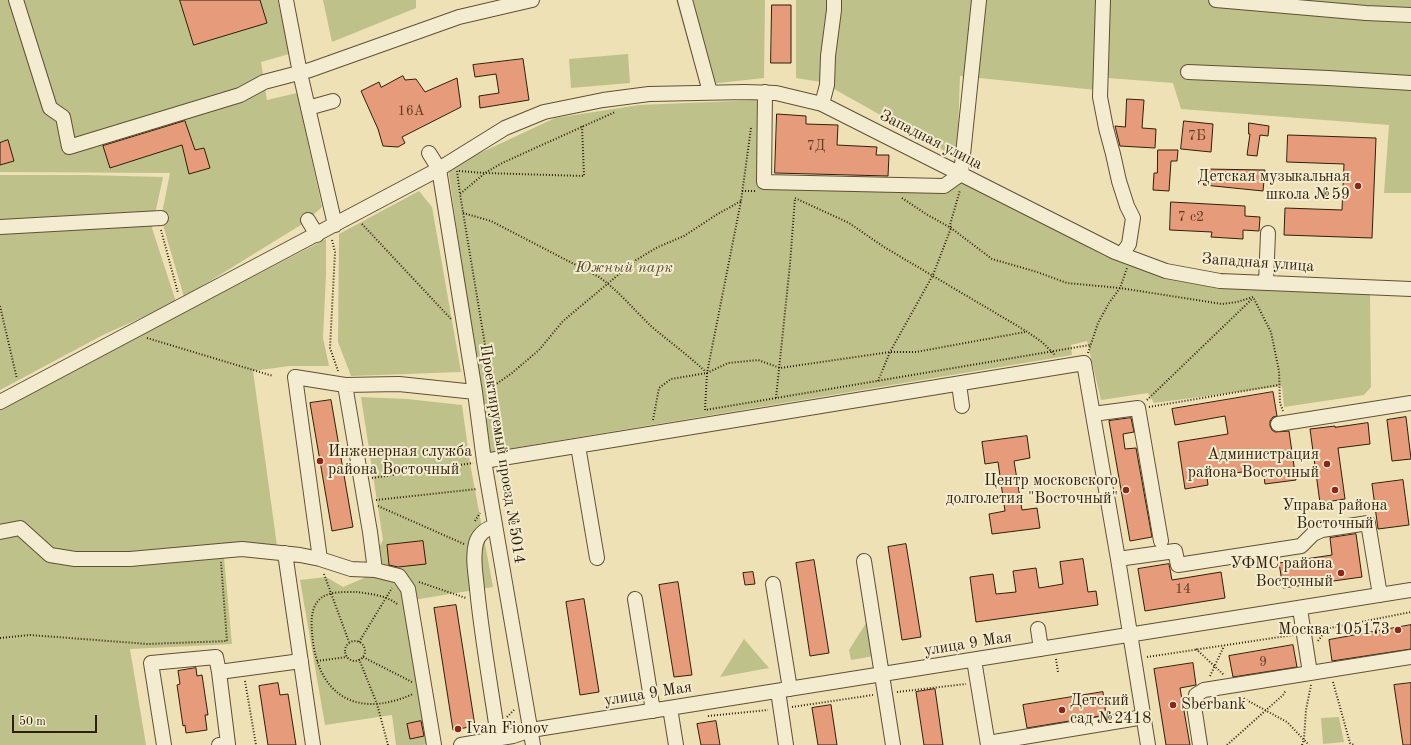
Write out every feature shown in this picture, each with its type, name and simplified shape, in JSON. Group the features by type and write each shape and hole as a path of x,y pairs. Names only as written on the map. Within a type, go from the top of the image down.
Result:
{"street":[{"path":"16,0 50,108 63,117 69,147 240,95 264,82 300,73 459,17 532,0"},
{"path":"286,0 300,73 335,225"},
{"path":"685,0 710,92"},
{"path":"822,104 828,85 828,56 834,0"},
{"path":"765,92 764,182 944,186 963,175 979,0"},
{"path":"1103,0 1100,97 1119,181 1127,206 1133,218 1130,244 1126,256"},
{"path":"1216,0 1366,13 1411,15"},
{"path":"1188,72 1328,78 1411,84"},
{"name":"Западная улица","path":"0,402 439,169 505,128 544,112 603,100 634,96 710,92 765,92 776,93 822,104 1126,256 1166,271 1220,280 1411,289"},
{"path":"308,108 334,101"},
{"path":"429,153 439,169"},
{"name":"Проектируемый проезд №5014","path":"439,169 475,392 484,461 533,745"},
{"path":"0,227 159,218"},
{"path":"308,220 317,235"},
{"path":"1266,283 1268,233"},
{"path":"484,461 579,452 1084,363 1131,635 1148,745"},
{"path":"320,559 295,377 348,384 399,384 475,392"},
{"path":"348,384 375,570"},
{"path":"958,384 962,406"},
{"path":"1283,423 1411,403"},
{"path":"1093,414 1138,408 1161,541"},
{"path":"579,452 597,558"},
{"path":"1118,560 1175,551 1178,565 1301,546 1313,534 1322,530 1368,523 1380,595"},
{"path":"495,526 486,529 480,535 475,549 475,562 478,601 498,737"},
{"path":"0,532 20,528 50,555 75,559 130,559 242,549 285,553 320,559 351,569 375,570 399,576 408,589 422,685 434,745"},
{"path":"285,553 313,745"},
{"path":"864,561 893,745"},
{"path":"773,584 784,690 781,708 786,745"},
{"name":"улица 9 Мая","path":"461,745 498,737 513,736 531,730 1411,590"},
{"path":"635,599 653,711"},
{"path":"1300,608 1304,633 1307,674"},
{"path":"1038,629 1041,649"},
{"path":"164,745 151,663 216,657 228,744 219,745"},
{"path":"1200,745 1194,706 1196,694 1204,690 1238,691 1307,674 1411,657"},
{"path":"974,660 986,701 988,744 1144,717"},
{"path":"219,672 301,661"},
{"path":"670,708 676,745"}],"path":[{"path":"460,194 485,173 502,163 618,111"},
{"path":"439,169 485,173 584,176 582,126"},
{"path":"751,127 741,201 707,373 705,410 1090,345"},
{"path":"457,170 492,387 504,450"},
{"path":"878,381 890,352 933,275 951,228 950,225 963,175"},
{"path":"776,398 795,198 849,223 884,247 1026,332 1042,342 1065,366"},
{"path":"492,387 512,373 539,350 563,321 636,260 658,247 684,236 741,201"},
{"path":"463,213 491,221 598,277 608,284 652,327 687,354 707,373"},
{"path":"159,218 182,306"},
{"path":"359,220 466,335"},
{"path":"951,228 992,259 1037,272 1067,283 1120,288 1222,304 1237,302 1253,297"},
{"path":"332,240 335,252 330,348 337,369 348,384"},
{"path":"1084,363 1098,323 1109,303 1120,288 1126,256"},
{"path":"1253,297 1271,332 1279,371 1280,403 1283,423"},
{"path":"1138,408 1253,297"},
{"path":"0,306 21,391"},
{"path":"652,424 659,388 671,379 707,373 728,363 758,360 780,368 890,352 916,352 1026,332"},
{"path":"131,333 273,376"},
{"path":"1138,408 1280,385"},
{"path":"361,479 484,461"},
{"path":"365,501 480,488"},
{"path":"365,501 475,549"},
{"path":"472,525 483,507"},
{"path":"462,543 466,537"},
{"path":"0,638 30,635 148,644 227,641 220,551"},
{"path":"320,559 349,642 345,652 347,657"},
{"path":"359,642 399,576 478,601"},
{"path":"362,657 422,685 412,694 394,701 366,705 346,699 336,692 323,676 314,652 312,614 316,605 321,598 332,594 350,592 370,594 385,598 399,605"},
{"path":"1134,659 1304,633 1411,612"},
{"path":"317,661 347,657 352,660 359,660 364,653 363,646 359,642 349,642"},
{"path":"1204,690 1225,645"},
{"path":"1196,649 1215,666 1238,691 1265,710 1287,722 1310,745"},
{"path":"1056,658 1058,672"},
{"path":"359,660 377,704 388,745"},
{"path":"243,668 256,745"},
{"path":"1330,670 1350,743 1354,745"},
{"path":"1227,745 1307,674"},
{"path":"1302,745 1304,739 1307,674"},
{"path":"703,716 781,708 885,693 971,684"}],"green space":[{"path":"0,0 278,0 289,54 261,62 267,100 297,93 322,207 304,223 184,297 161,218 170,173 0,172"},
{"path":"323,0 416,0 416,8 332,42"},
{"path":"676,0 765,0 764,78 700,85"},
{"path":"796,0 1411,0 1411,193 1384,193 1389,125 1181,109 1173,83 1095,77 1096,90 960,76 957,158 821,82 796,78"},
{"path":"628,54 630,83 571,88 569,59"},
{"name":"Южный парк","path":"759,100 759,185 923,193 953,189 965,179 1104,256 1159,276 1215,288 1370,295 1371,387 1364,395 1284,407 1282,386 1154,403 1148,393 1101,400 1087,341 1071,345 1072,355 489,452 448,168 555,118 639,105"},
{"path":"0,175 163,177 152,228 176,302 103,335 0,390"},
{"path":"419,191 432,207 461,372 351,376 338,342 339,234"},
{"path":"326,239 323,338 329,366 289,366 253,371 277,546 223,547 232,644 130,649 146,745 0,745 0,408"},
{"path":"361,397 407,399 462,405 470,463 493,587 407,601 430,743 423,745 396,745 392,715 325,725 300,580 326,577 343,587 378,572 378,550 383,540"},
{"path":"868,620 874,656 851,660 849,650"},
{"path":"744,639 769,668 720,677"},
{"path":"1339,717 1344,742 1323,744 1321,718"}],"building":[{"path":"180,0 260,0 267,23 194,45"},
{"path":"772,5 791,5 791,63 771,63"},
{"path":"523,59 529,100 480,108 479,96 499,93 496,74 475,77 473,65"},
{"path":"403,76 405,80 416,79 425,92 457,78 461,107 402,137 405,143 398,147 383,146 378,129 361,91 379,82 381,87"},
{"path":"1127,99 1144,100 1142,128 1156,129 1155,148 1120,146 1115,126 1125,127"},
{"path":"777,114 806,116 806,124 838,125 837,145 877,147 876,155 889,155 888,176 775,173"},
{"path":"185,121 195,150 204,148 210,168 189,174 182,145 110,168 103,146"},
{"path":"1184,121 1213,124 1211,152 1181,149"},
{"path":"1249,123 1269,126 1268,136 1260,135 1257,156 1247,155 1250,134"},
{"name":"Детская музыкальная школа №59","path":"1288,135 1376,138 1372,238 1284,235 1285,208 1342,210 1344,164 1287,162"},
{"path":"8,140 14,161 0,165 0,143"},
{"path":"1158,150 1178,150 1177,161 1171,161 1169,191 1153,190 1154,173 1157,173"},
{"path":"1204,169 1265,170 1263,191 1204,185"},
{"path":"1171,202 1245,206 1245,216 1260,217 1259,231 1243,230 1243,239 1211,237 1212,232 1170,230"},
{"path":"1273,392 1277,416 1273,417 1270,421 1270,426 1275,432 1289,431 1296,480 1265,484 1263,469 1207,477 1208,485 1185,489 1178,442 1228,434 1225,416 1175,425 1172,409"},
{"path":"331,400 353,527 332,531 310,403"},
{"path":"1406,417 1411,459 1392,461 1387,420"},
{"path":"1131,418 1134,432 1123,434 1125,449 1136,448 1152,537 1130,541 1109,421"},
{"name":"Администрация района Восточный","path":"1368,423 1370,444 1338,448 1345,499 1320,503 1310,429"},
{"path":"1027,436 1030,458 1014,461 1022,510 1037,508 1040,528 992,534 989,514 1005,511 998,462 985,464 982,442"},
{"path":"1403,480 1409,525 1378,529 1372,484"},
{"path":"1356,534 1362,577 1283,588 1279,563 1332,555 1330,538"},
{"path":"423,541 426,564 398,567 389,565 387,545"},
{"path":"906,544 921,637 902,640 888,547"},
{"path":"1083,559 1088,592 1096,591 1098,605 976,622 970,577 993,574 996,594 1016,592 1013,571 1036,568 1039,588 1063,584 1060,562"},
{"path":"814,560 829,653 810,656 796,563"},
{"path":"1169,564 1172,580 1221,572 1225,598 1145,611 1138,569"},
{"path":"753,572 755,584 745,585 743,573"},
{"path":"678,582 692,675 674,677 659,585"},
{"path":"584,599 599,692 580,695 566,602"},
{"path":"456,605 475,726 453,730 434,608"},
{"path":"1411,625 1411,649 1332,661 1329,640"},
{"path":"1293,645 1297,667 1233,677 1229,656"},
{"path":"1193,663 1196,685 1180,688 1190,745 1166,745 1154,669"},
{"path":"196,668 197,676 202,675 208,715 205,715 207,730 186,733 185,725 183,726 177,685 180,684 178,671"},
{"path":"278,683 280,695 288,694 296,745 268,745 259,686"},
{"path":"1411,683 1411,745 1403,745 1394,685"},
{"path":"935,689 943,745 924,745 916,692"},
{"path":"1103,692 1106,715 1027,728 1023,705"},
{"path":"831,705 837,745 818,745 812,708"},
{"path":"421,721 424,736 410,739 407,724"},
{"path":"716,721 720,745 701,745 697,724"}],"place":[{"name":"Детская музыкальная школа №59","path":"1358,186"},
{"name":"Инженерная служба района Восточный","path":"320,461"},
{"name":"Администрация района Восточный","path":"1327,464"},
{"name":"Центр московского долголетия \"Восточный\"","path":"1126,490"},
{"name":"Управа района Восточный","path":"1335,490"},
{"name":"УФМС района Восточный","path":"1341,573"},
{"name":"Москва 105173","path":"1398,630"},
{"name":"Sberbank","path":"1173,705"},
{"name":"Детский сад №2418","path":"1062,710"},
{"name":"Ivan Fionov","path":"458,729"}]}
